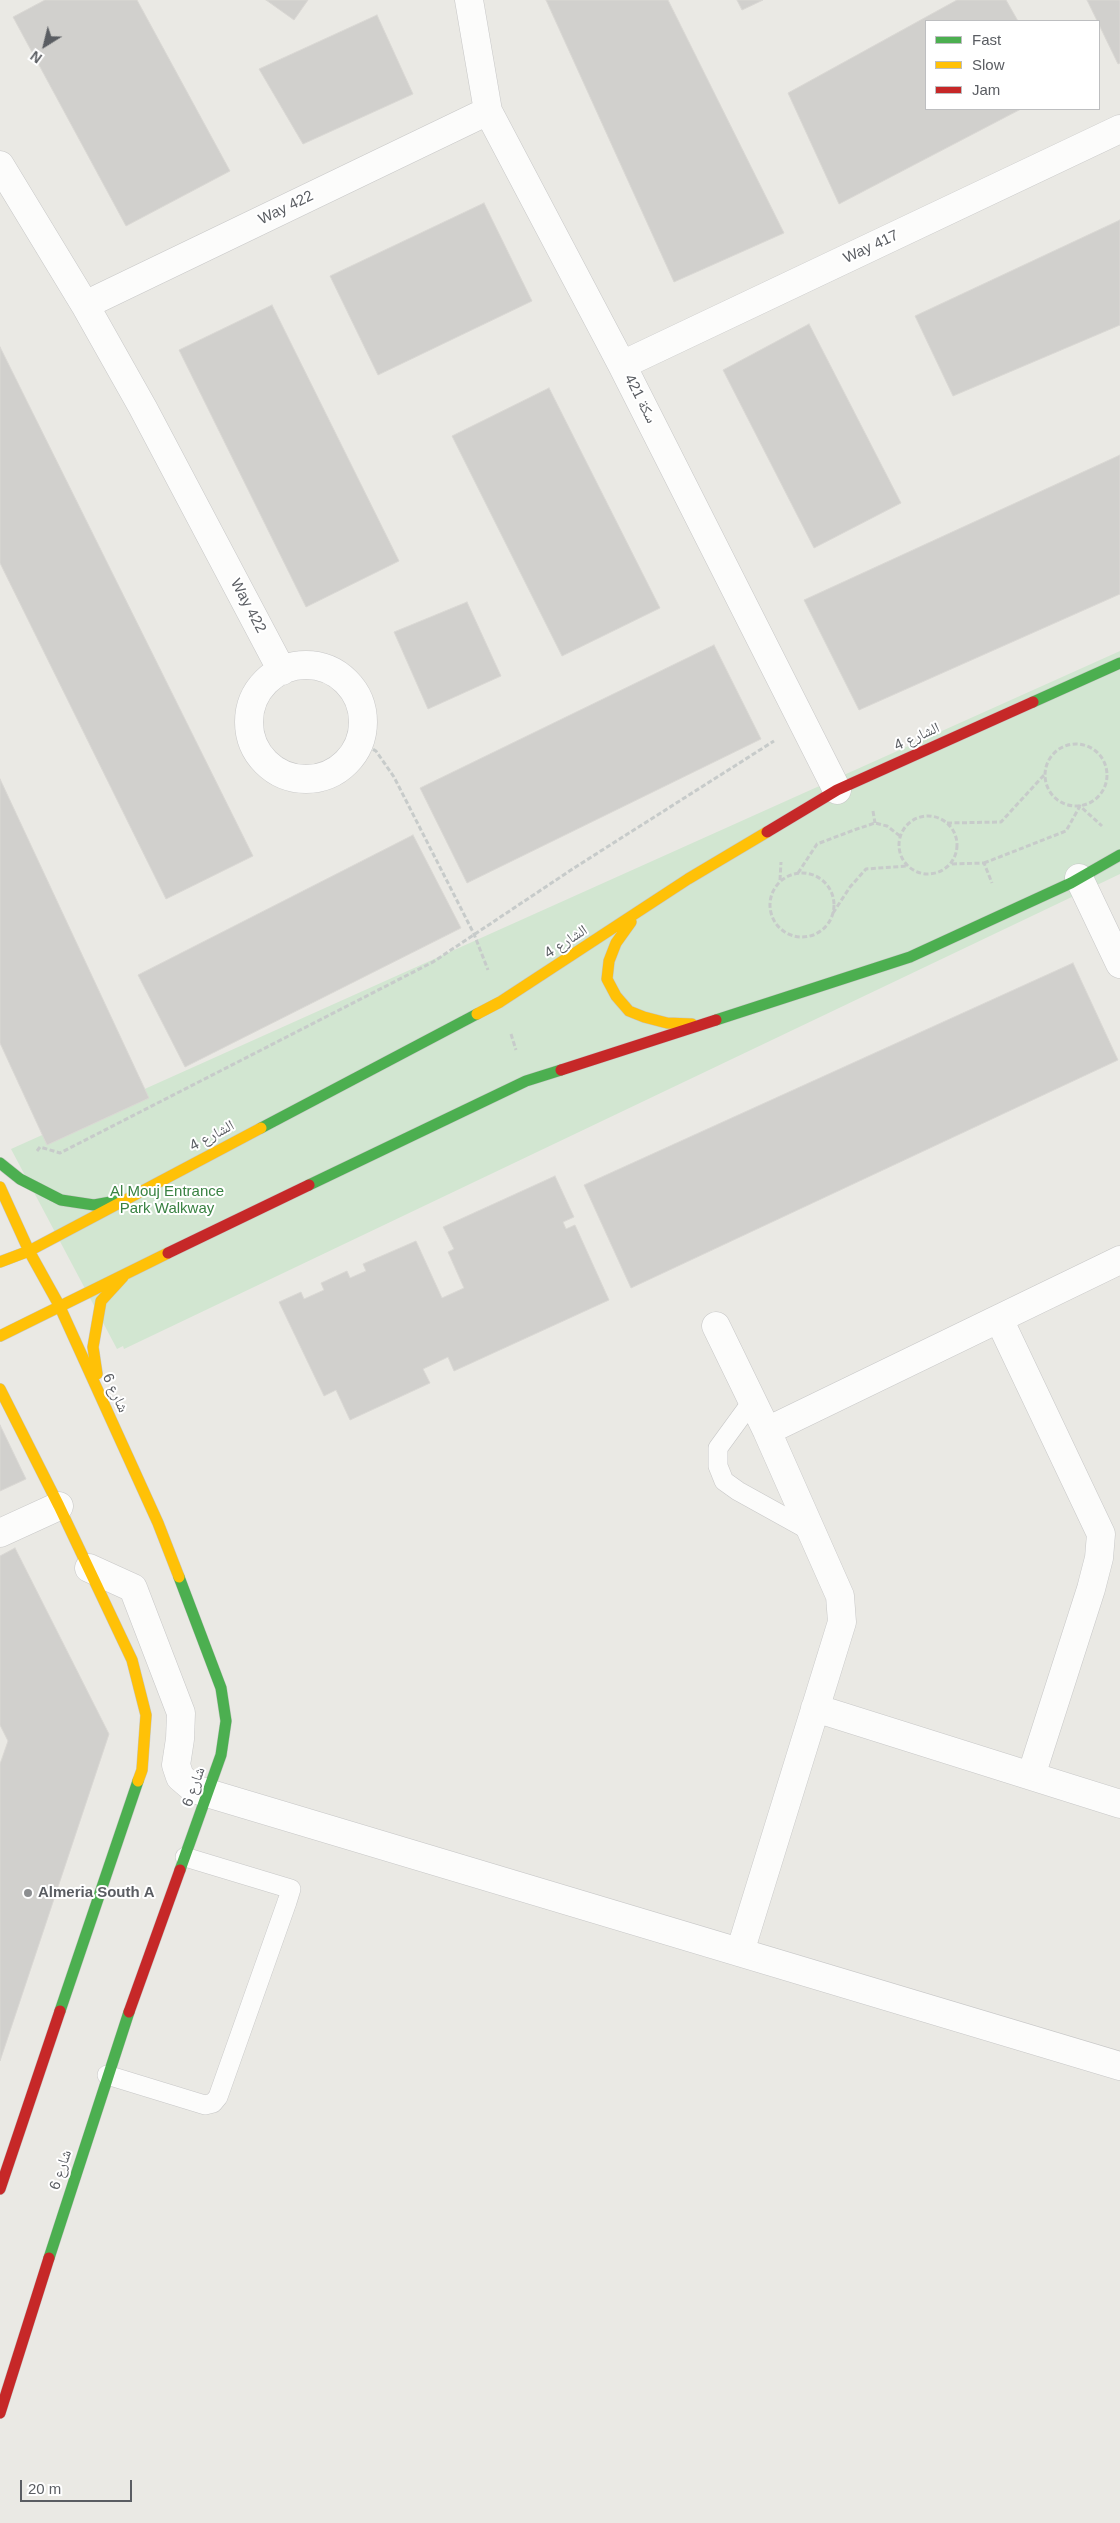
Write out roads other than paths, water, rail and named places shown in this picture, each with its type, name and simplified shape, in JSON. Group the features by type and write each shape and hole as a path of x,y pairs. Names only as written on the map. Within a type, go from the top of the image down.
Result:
{"street":[{"name":"سكة 421","path":"469,0 488,110 622,365 837,790"},
{"name":"Way 422","path":"85,305 488,110"},
{"name":"Way 417","path":"622,365 1120,129"},
{"name":"Way 422","path":"0,165 85,305 143,408 282,670"},
{"name":"الشارع 4","path":"0,1262 29,1251 500,1002 688,879 837,790 1120,663"},
{"path":"301,666 320,667 338,674 352,688 360,705 364,724 360,742 350,759 336,771 319,778 301,779 283,774 268,764 256,750 250,732 250,714 256,697 267,682 282,670 301,666"},
{"path":"0,1336 59,1305 526,1081 910,957 1079,878 1120,855"},
{"path":"1079,878 1120,964"},
{"path":"638,913 616,943 609,961 607,979 616,996 629,1011 644,1018 667,1023 701,1025"},
{"path":"0,1163 20,1179 61,1200 94,1205 124,1200"},
{"name":"شارع 6","path":"0,1187 29,1251 59,1305 158,1523 221,1688 226,1722 221,1755 107,2075 1,2409"},
{"path":"767,1431 1120,1260"},
{"path":"100,1396 93,1347 95,1328 101,1301 126,1274"},
{"path":"999,1319 1101,1534 1099,1558 1091,1589 1031,1776"},
{"path":"716,1326 753,1400 840,1596 842,1622 740,1952"},
{"path":"0,1389 59,1506 132,1660 146,1715 142,1770 0,2189"},
{"path":"0,1533 59,1506"},
{"path":"89,1568 133,1588 180,1713 180,1739 176,1765 180,1777 194,1789 1120,2066"},
{"path":"815,1708 1120,1804"}],"lane":[{"path":"753,1400 718,1448 718,1466 724,1481 738,1492 812,1532"},
{"path":"107,2075 205,2105 213,2103 218,2096 284,1912 291,1890 185,1857"}],"place":[{"name":"Almeria South A","path":"28,1893"}],"park label":[{"name":"Al Mouj Entrance Park Walkway","path":"167,1200"}]}
